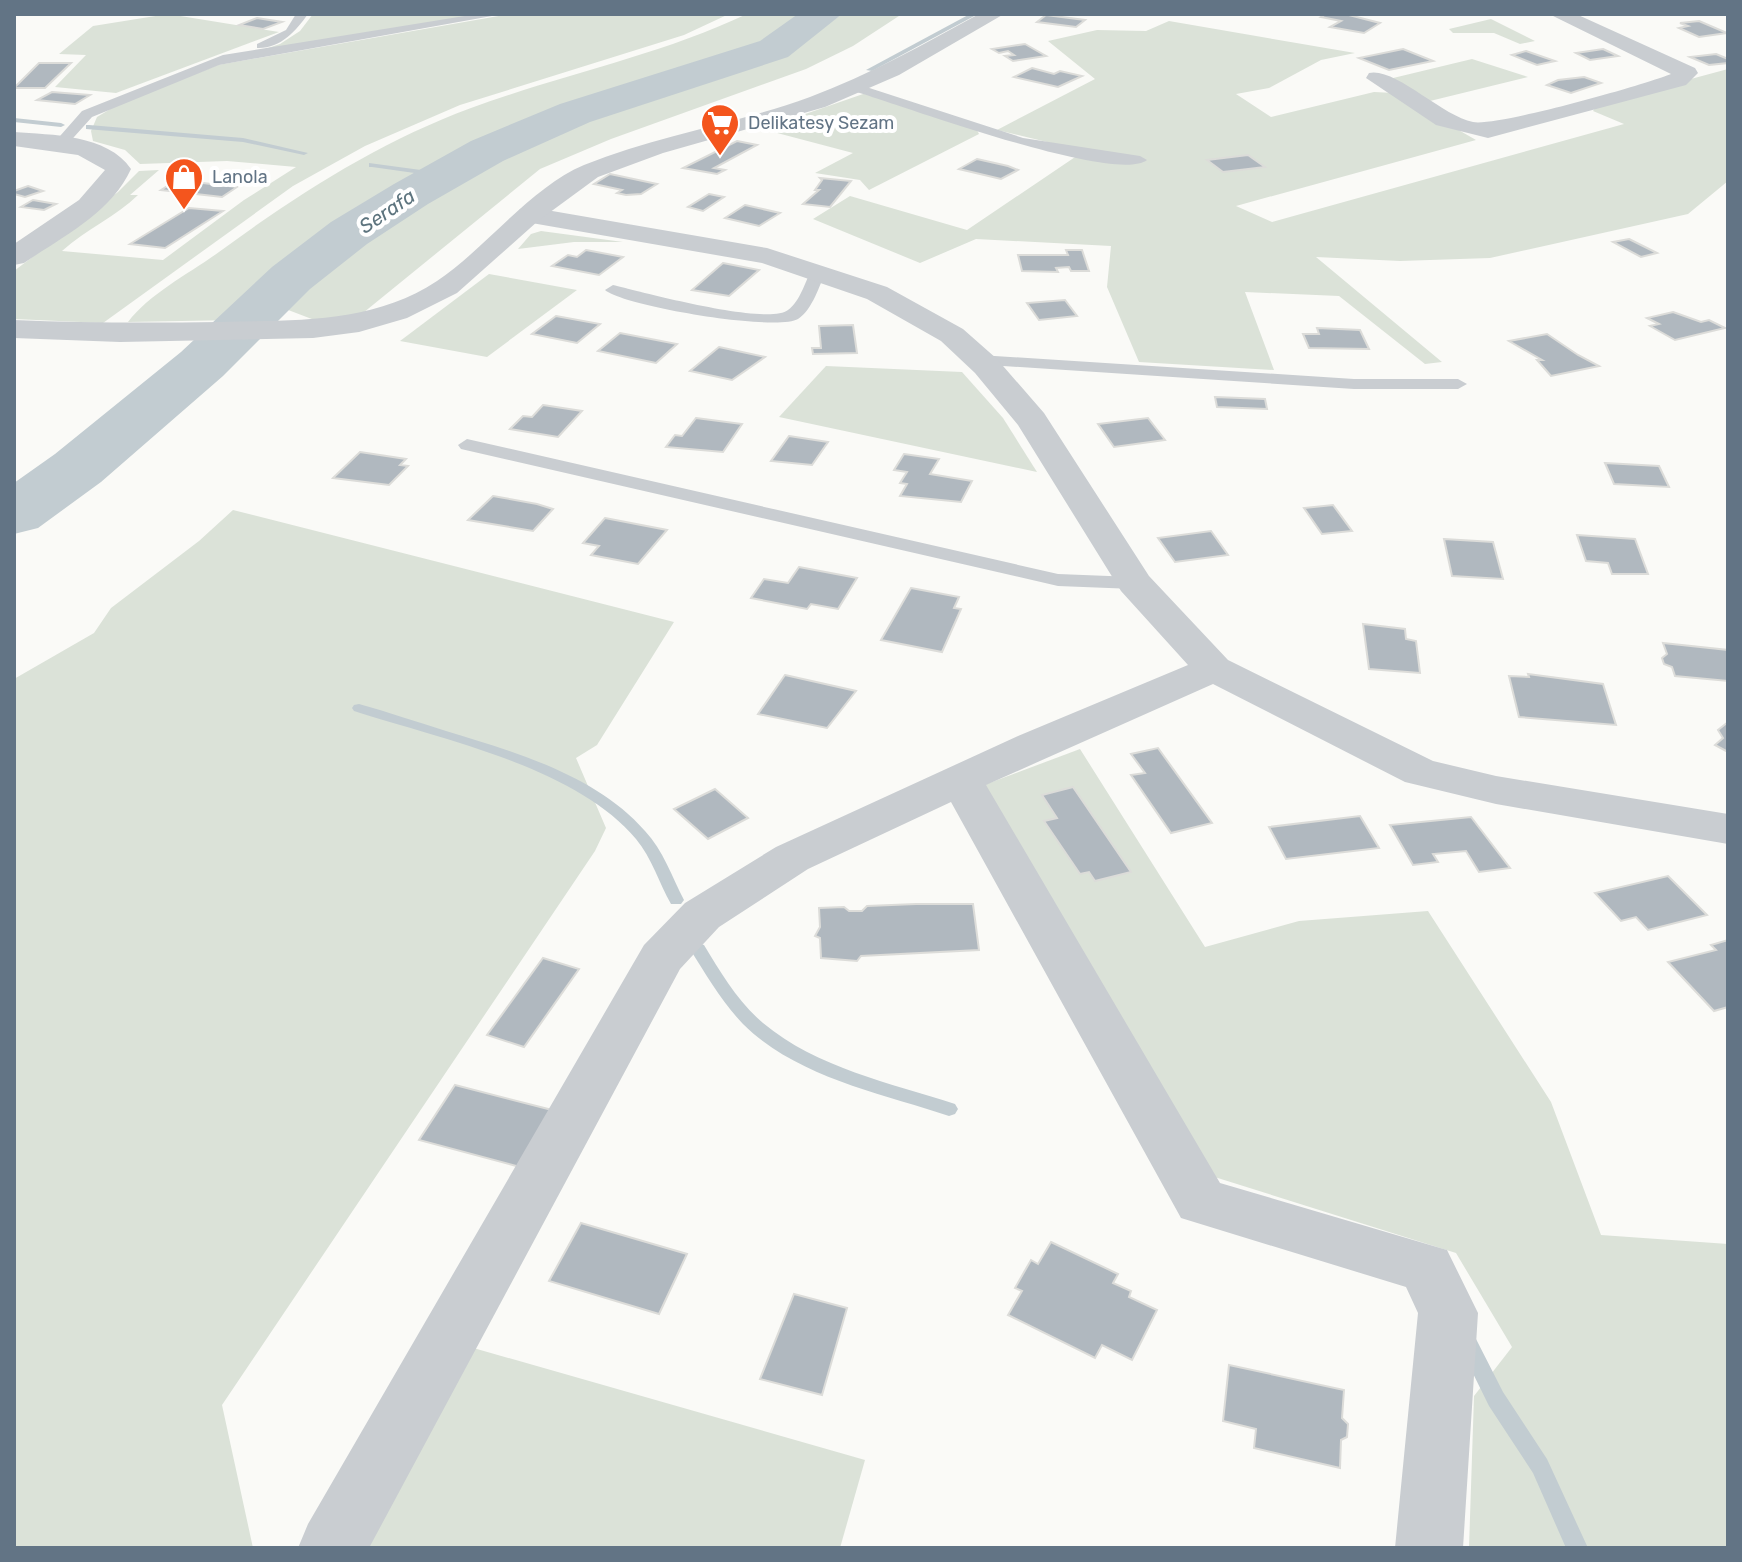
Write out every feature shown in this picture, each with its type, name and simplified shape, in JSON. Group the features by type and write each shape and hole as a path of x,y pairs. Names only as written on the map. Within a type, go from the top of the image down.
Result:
{"street":[{"path":"14,329 120,333 313,329 359,323 426,300 455,280 575,179 607,164 774,116 854,87 967,32 994,14"},
{"path":"1377,78 1456,125 1488,131 1678,80 1687,73 1559,14"},
{"path":"14,139 60,144 105,156 116,165 117,175 96,198 14,257"},
{"path":"529,215 767,256 877,293 952,335 979,360 1032,420 1134,583 1214,669 1420,772 1496,790 1728,829"},
{"path":"332,1548 661,958 702,915 792,858 960,779 1214,669"},
{"path":"960,779 1201,1201 1426,1268 1448,1313 1429,1548"}],"lane":[{"path":"60,144 73,135 80,118 87,114 283,37 302,14"},
{"path":"212,63 497,14"},
{"path":"854,87 931,109 983,130 1090,155 1140,160"},
{"path":"613,290 753,317 789,318 796,313 818,271"},
{"path":"979,360 1354,384 1458,384"},
{"path":"467,445 1058,580 1134,583"}],"shaded area":[{"path":"168,14 279,32 116,93 55,87 86,55 59,54 93,26"},
{"path":"313,14 482,14 241,57 280,44 300,31"},
{"path":"510,14 729,14 684,35 460,105 365,146 293,186 103,323 14,319 14,271 118,192 139,171 159,170 130,195 138,195 130,203 62,251 163,260 244,200 296,167 227,161 140,164 125,150 93,141 91,131 97,117 117,105 218,65"},
{"path":"747,14 807,14 749,48 556,110 486,138 417,175 306,249 235,320 128,322 158,293 279,210 340,171 404,137 471,108 679,42"},
{"path":"842,14 902,14 853,46 806,69 611,139 540,169 363,313 317,321 283,308 426,196 516,148 596,111 795,48"},
{"path":"1491,19 1535,41 1520,44 1494,33 1453,33 1449,29"},
{"path":"1169,21 1355,53 1321,60 1269,88 1236,94 1271,117 1374,92 1394,93 1476,140 1236,206 1272,222 1624,124 1593,111 1598,104 1728,69 1728,181 1688,214 1490,258 1400,261 1316,257 1442,362 1425,364 1339,296 1245,292 1274,370 1139,362 1107,287 1111,246 976,239 920,263 813,219 850,196 967,230 1084,151 997,130 1095,79 1048,41 1097,30 1146,31"},
{"path":"1472,59 1528,77 1430,101 1389,79"},
{"path":"866,93 977,130 979,134 869,190 860,180 815,173 853,153 762,129"},
{"path":"541,231 623,242 574,242 518,249 531,234"},
{"path":"489,274 577,290 487,357 400,341"},
{"path":"826,366 962,372 1003,418 1037,472 779,417"},
{"path":"233,510 674,622 597,745 576,758 606,828 595,851 222,1405 253,1548 14,1548 14,679 94,633 111,608 199,541"},
{"path":"1080,749 1205,947 1299,921 1428,911 1551,1102 1601,1235 1728,1244 1728,1548 1469,1548 1474,1396 1512,1347 1456,1253 1205,1174 984,785"},
{"path":"463,1345 865,1460 840,1548 359,1548"}],"building":[{"path":"1345,14 1380,23 1364,33 1330,27 1341,21 1321,17"},
{"path":"1046,15 1085,20 1076,27 1037,22"},
{"path":"257,18 282,22 263,29 239,25"},
{"path":"1699,21 1727,33 1699,37 1679,28 1688,26 1680,23"},
{"path":"1025,44 1046,56 1013,61 1005,56 1014,55 1008,51 999,53 992,49"},
{"path":"1403,49 1433,61 1389,70 1359,58"},
{"path":"1603,49 1618,56 1590,60 1576,53"},
{"path":"1526,51 1555,61 1537,65 1512,55"},
{"path":"1716,54 1728,59 1728,63 1709,65 1690,57"},
{"path":"39,63 71,63 45,88 14,88"},
{"path":"1032,68 1054,74 1060,71 1082,76 1058,87 1014,77"},
{"path":"1584,77 1601,83 1571,93 1547,85 1558,80"},
{"path":"52,92 90,95 75,104 37,100"},
{"name":"Delikatesy Sezam","path":"737,141 757,145 714,168 725,170 717,174 683,168"},
{"path":"1248,155 1265,167 1223,172 1207,160"},
{"path":"977,159 1018,170 1001,179 959,169"},
{"path":"610,174 657,184 641,194 626,195 617,193 622,190 594,184"},
{"path":"820,178 851,181 830,207 803,204 819,190 815,190 822,180"},
{"path":"177,180 237,187 222,197 161,190"},
{"path":"28,186 43,191 25,197 14,194 14,191"},
{"path":"709,194 724,197 703,211 688,207"},
{"path":"33,200 56,204 44,210 21,207"},
{"path":"745,205 780,213 759,226 725,218"},
{"path":"189,208 223,211 165,248 130,244"},
{"path":"1629,239 1657,253 1641,257 1613,242"},
{"path":"586,250 623,257 599,275 552,266 568,255 577,257"},
{"path":"1066,250 1082,250 1089,271 1071,271 1069,267 1056,268 1058,272 1022,271 1018,255 1068,255"},
{"path":"723,263 759,270 729,296 692,290"},
{"path":"1065,300 1077,316 1039,320 1027,303"},
{"path":"1673,312 1701,322 1709,320 1725,328 1675,340 1650,326 1659,324 1647,318"},
{"path":"556,316 600,324 577,343 532,334"},
{"path":"853,325 857,353 813,354 812,348 821,348 819,326"},
{"path":"1317,328 1360,330 1369,349 1309,348 1303,334 1319,334"},
{"path":"620,333 677,344 656,363 598,351"},
{"path":"1547,334 1599,366 1551,376 1537,360 1542,360 1509,341"},
{"path":"719,347 765,357 732,380 690,371"},
{"path":"1215,397 1265,399 1267,409 1217,407"},
{"path":"543,405 582,411 558,437 510,429 523,416 532,417"},
{"path":"696,418 742,424 723,452 666,447 675,435 682,436"},
{"path":"1148,418 1165,440 1114,447 1098,424"},
{"path":"789,436 828,442 812,465 771,461"},
{"path":"360,452 406,459 400,465 408,466 389,485 333,478"},
{"path":"904,454 939,459 930,474 972,481 961,502 900,496 907,484 900,483 907,472 894,470"},
{"path":"1605,463 1659,466 1669,487 1614,484"},
{"path":"493,496 553,509 533,531 468,520"},
{"path":"1333,505 1352,531 1322,534 1304,508"},
{"path":"605,518 667,530 638,564 591,555 599,546 583,543"},
{"path":"1211,531 1228,555 1175,562 1158,538"},
{"path":"1577,535 1635,539 1648,574 1612,574 1608,563 1586,561"},
{"path":"1444,539 1493,542 1503,579 1452,576"},
{"path":"799,567 857,578 838,609 811,604 807,609 751,598 764,579 788,583"},
{"path":"911,588 959,597 954,608 961,609 942,652 881,640"},
{"path":"1363,624 1405,629 1406,639 1416,641 1420,673 1369,669"},
{"path":"1663,643 1728,650 1728,681 1675,676 1672,667 1664,664 1662,658 1667,654"},
{"path":"1528,674 1603,684 1616,725 1519,717 1509,676 1529,677"},
{"path":"785,675 856,691 827,728 758,714"},
{"path":"1728,722 1728,752 1715,745 1723,738 1718,730"},
{"path":"1158,748 1212,823 1171,833 1131,775 1145,773 1131,754"},
{"path":"1073,787 1131,872 1095,881 1089,872 1080,874 1044,821 1057,818 1042,795"},
{"path":"715,789 748,818 708,839 674,809"},
{"path":"1360,816 1379,848 1286,859 1269,827"},
{"path":"1471,817 1510,868 1479,872 1466,851 1433,854 1438,862 1413,865 1390,825"},
{"path":"1668,876 1707,915 1648,930 1636,917 1621,921 1595,893"},
{"path":"973,904 979,950 861,956 857,961 821,958 820,938 815,936 820,927 819,908 844,907 849,911 862,911 867,906"},
{"path":"1728,940 1728,1007 1714,1011 1668,962 1716,950 1711,945"},
{"path":"543,958 579,969 524,1047 487,1035"},
{"path":"455,1085 552,1110 520,1167 419,1140"},
{"path":"581,1223 687,1254 659,1314 549,1281"},
{"path":"1051,1242 1118,1274 1113,1283 1131,1291 1129,1297 1157,1310 1132,1360 1102,1345 1095,1358 1008,1315 1022,1291 1015,1288 1031,1260 1038,1264"},
{"path":"794,1294 847,1308 822,1395 760,1379"},
{"path":"1229,1365 1344,1390 1342,1418 1348,1424 1347,1437 1341,1440 1340,1468 1254,1448 1256,1429 1223,1421"}],"waterway":[{"name":"Serafa","path":"14,514 78,468 202,364 291,278 349,233 411,194 487,151 575,113 774,49 823,14"},
{"path":"870,70 975,14"},
{"path":"14,120 61,125"},
{"path":"89,127 243,140 304,153"},
{"path":"372,165 443,175"},
{"path":"359,708 511,757 587,791 618,812 641,835 676,900"},
{"path":"698,949 740,1009 776,1042 848,1076 949,1109"},
{"path":"1468,1343 1496,1399 1540,1466 1577,1548"}],"place":[{"name":"Delikatesy Sezam","path":"720,157"},
{"name":"Lanola","path":"184,211"}]}
